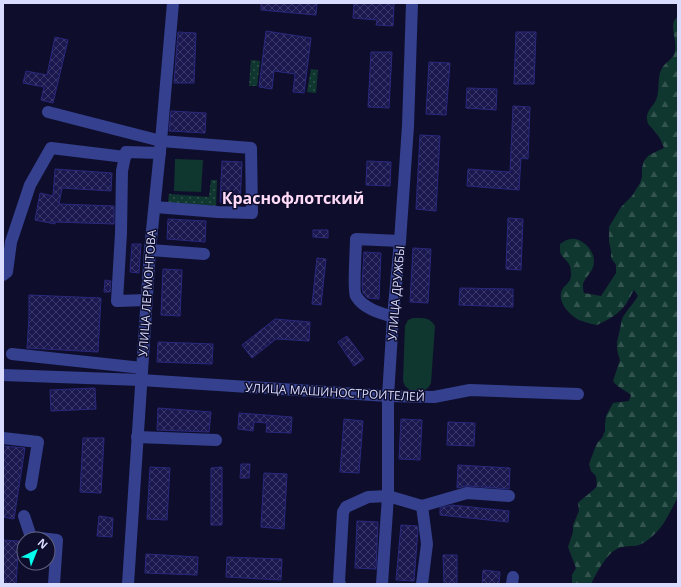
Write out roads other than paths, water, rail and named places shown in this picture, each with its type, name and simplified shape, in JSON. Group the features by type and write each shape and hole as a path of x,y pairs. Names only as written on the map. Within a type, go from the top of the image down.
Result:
{"street":[{"name":"УЛИЦА ЛЕРМОНТОВА","path":"128,584 146,300 173,3"},
{"name":"УЛИЦА ДРУЖБЫ","path":"382,584 388,496 388,396 408,126 412,3"},
{"path":"48,112 161,147"},
{"path":"146,300 117,301 121,233 122,171 126,152 161,147 251,148 252,212 218,212 155,207"},
{"path":"3,275 8,272 11,242 30,185 51,148 125,157"},
{"path":"393,317 376,312 363,304 355,294 356,239 400,241"},
{"path":"150,250 204,254"},
{"path":"12,354 142,368"},
{"name":"УЛИЦА МАШИНОСТРОИТЕЛЕЙ","path":"3,375 141,380 388,396 434,397 470,390 578,394"},
{"path":"137,437 216,440"},
{"path":"3,438 38,442 31,486"},
{"path":"340,584 343,512 346,507 368,497 388,496 422,506 467,494 509,496"},
{"path":"422,506 427,544 422,584"},
{"path":"24,516 31,537 57,540 54,584"}],"district":[{"name":"Краснофлотский","path":"293,198"}]}
